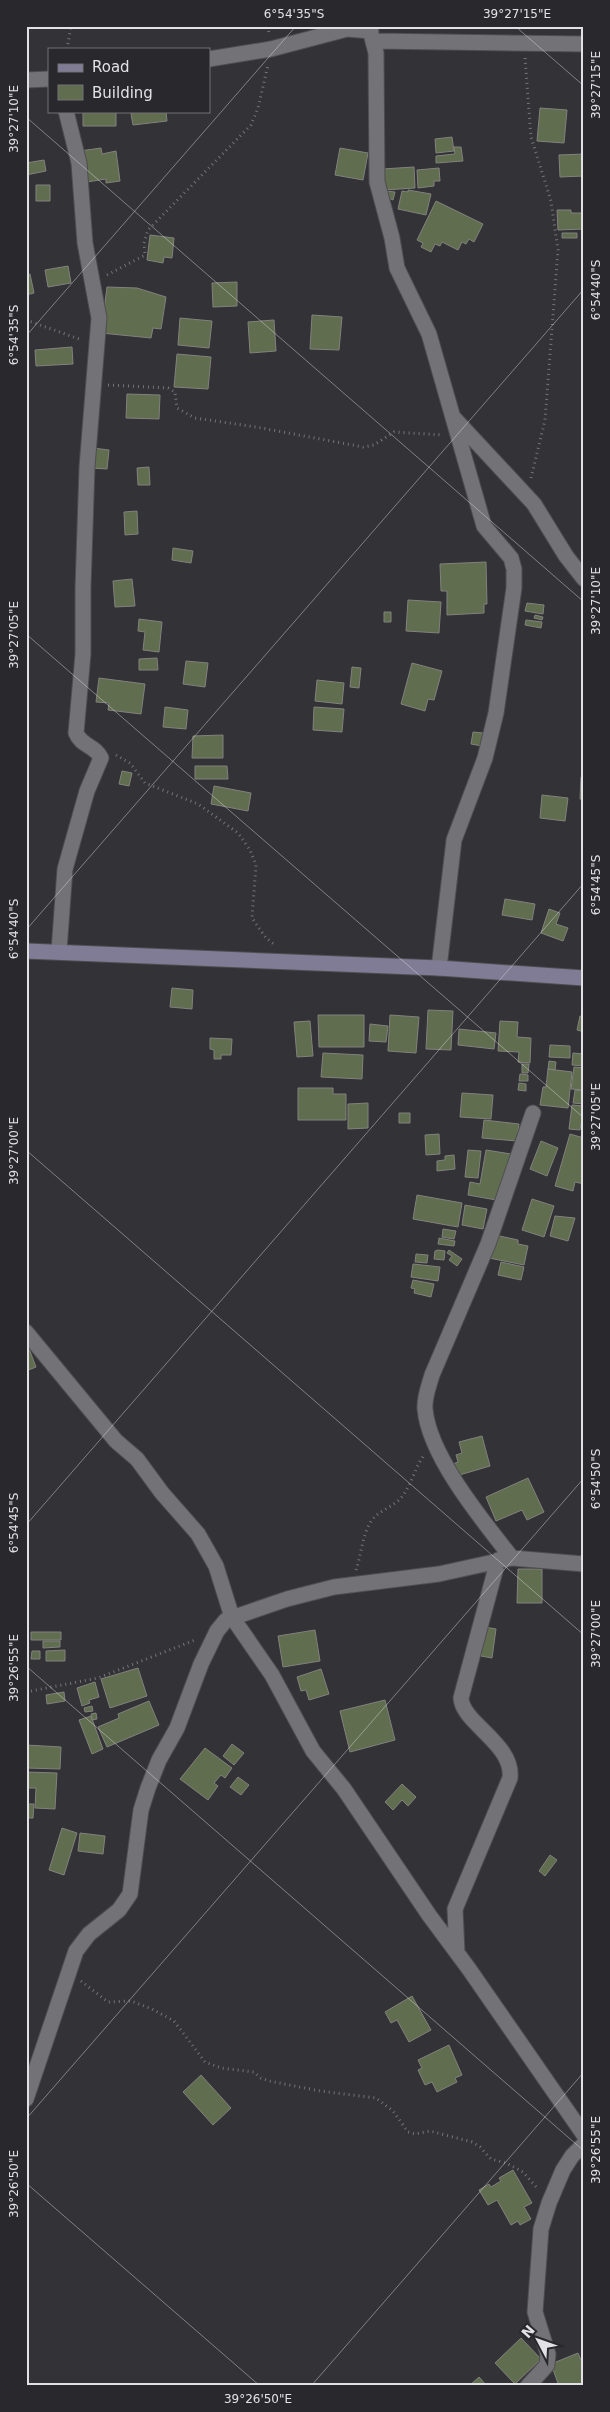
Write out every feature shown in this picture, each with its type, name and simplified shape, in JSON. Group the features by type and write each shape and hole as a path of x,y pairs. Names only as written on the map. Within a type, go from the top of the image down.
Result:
{"main road":[{"path":"26,951 440,968 584,978"}],"street":[{"path":"210,59 271,49 348,29 524,43 584,44"},
{"path":"372,32 378,96 377,182 392,238 397,268 429,334 484,526 511,558 514,569 514,588 496,713 485,758 454,840 440,968"},
{"path":"26,80 48,79"},
{"path":"59,951 65,869 88,791 100,762 99,754 80,741 76,733 83,654 87,467 99,318 84,243 79,163 66,112"},
{"path":"452,415 527,496 566,556 584,579"},
{"path":"505,1559 466,1500 435,1442 425,1409 426,1393 488,1244 534,1113"},
{"path":"26,1332 116,1441 137,1459 162,1493 198,1534 216,1566 232,1617 272,1675 313,1751 344,1788 429,1915 584,2135"},
{"path":"457,1953 456,1909 510,1778 511,1768 505,1755 461,1702 505,1559"},
{"path":"26,2099 76,1951 89,1934 118,1910 130,1894 141,1810 148,1788 159,1760 177,1728 201,1664 217,1631 226,1620 287,1599 334,1587 439,1574 505,1559 584,1564"},
{"path":"528,2386 547,2366 548,2354 535,2312 541,2229 563,2170 572,2156 584,2144"}],"path":[{"path":"67,48 71,26"},
{"path":"524,43 530,131 551,200 558,250 545,420 527,496"},
{"path":"93,287 108,274 145,255 144,243 148,230 251,125 258,108 271,49"},
{"path":"26,320 98,346"},
{"path":"94,392 109,384 168,388 175,392 177,408 195,418 256,427 363,447 374,445 394,432 458,437"},
{"path":"94,750 122,757 130,763 145,783 198,804 238,833 250,850 256,865 252,918 266,938 295,962"},
{"path":"352,1586 368,1527 372,1519 403,1495 419,1463 435,1442"},
{"path":"26,1692 98,1678 217,1631"},
{"path":"67,1974 108,2002 131,2001 152,2009 174,2021 205,2062 221,2068 254,2072 261,2078 269,2081 320,2091 376,2098 393,2111 408,2132 415,2134 430,2131 472,2142 480,2146 491,2160 506,2163 528,2177 549,2204"}],"building":[{"path":"540,108 567,110 564,143 537,141"},
{"path":"83,112 116,112 116,126 83,126"},
{"path":"134,112 166,112 167,121 133,125 131,114"},
{"path":"452,137 454,151 436,153 435,139"},
{"path":"454,147 461,147 463,161 436,163 436,156 455,154"},
{"path":"101,148 102,154 116,151 120,181 106,183 106,179 87,182 80,151"},
{"path":"340,148 368,153 363,180 335,175"},
{"path":"584,154 584,176 560,177 559,155"},
{"path":"44,160 46,171 26,175 26,163"},
{"path":"414,167 415,188 384,190 382,169"},
{"path":"439,168 440,181 434,181 434,186 418,188 417,170"},
{"path":"36,185 50,185 50,201 36,201"},
{"path":"408,190 431,194 426,215 398,209 402,191 408,192"},
{"path":"385,191 395,192 393,200 384,196"},
{"path":"436,201 483,224 474,242 469,239 466,244 462,242 458,250 442,242 440,246 435,244 431,252 421,247 423,243 417,240"},
{"path":"557,210 571,210 571,213 584,213 584,229 558,230"},
{"path":"562,233 577,233 577,238 562,238"},
{"path":"150,235 174,238 172,258 164,257 163,263 147,260"},
{"path":"68,266 71,283 48,287 45,270"},
{"path":"30,274 34,293 26,295 26,275"},
{"path":"237,282 237,306 213,307 212,283"},
{"path":"107,287 137,288 166,297 161,329 153,328 151,338 101,333"},
{"path":"312,315 342,317 339,350 310,349"},
{"path":"180,318 212,321 209,348 178,345"},
{"path":"274,320 276,351 250,353 248,322"},
{"path":"72,347 73,364 36,366 35,350"},
{"path":"177,354 211,357 208,389 174,387"},
{"path":"127,394 160,395 159,419 126,418"},
{"path":"93,448 109,450 107,469 91,468"},
{"path":"149,467 150,485 138,485 137,468"},
{"path":"137,511 138,534 125,535 124,512"},
{"path":"173,548 193,551 191,563 172,560"},
{"path":"486,562 487,604 484,604 484,613 447,615 447,591 441,591 440,564"},
{"path":"132,579 135,606 115,607 113,581"},
{"path":"408,600 441,602 439,633 406,631"},
{"path":"527,603 544,605 543,614 525,611"},
{"path":"384,612 391,612 391,622 384,622"},
{"path":"535,615 543,617 542,620 534,618"},
{"path":"139,619 162,622 159,652 143,650 145,632 138,631"},
{"path":"526,620 542,622 541,628 525,625"},
{"path":"157,658 158,670 139,670 139,659"},
{"path":"186,661 208,663 205,687 183,684"},
{"path":"412,663 442,671 434,700 428,699 425,711 401,704"},
{"path":"352,667 361,668 359,688 350,687"},
{"path":"99,678 145,684 141,714 108,710 109,703 96,702"},
{"path":"317,680 344,683 342,704 315,701"},
{"path":"165,707 188,710 186,729 163,727"},
{"path":"314,707 344,709 342,732 313,730"},
{"path":"473,732 483,733 482,746 471,744"},
{"path":"223,735 223,758 192,758 193,736"},
{"path":"195,766 227,766 228,779 195,779"},
{"path":"122,771 132,773 129,786 119,784"},
{"path":"581,777 584,777 584,800 580,799"},
{"path":"214,786 251,793 248,811 211,804"},
{"path":"542,795 568,798 565,821 540,818"},
{"path":"505,899 535,904 532,920 502,915"},
{"path":"549,909 560,913 556,924 568,928 563,941 541,933"},
{"path":"172,988 193,990 192,1009 170,1007"},
{"path":"428,1010 453,1011 451,1050 426,1049"},
{"path":"318,1015 364,1015 364,1047 319,1047"},
{"path":"390,1015 419,1017 416,1053 388,1051"},
{"path":"580,1016 584,1017 584,1032 577,1030"},
{"path":"310,1021 313,1056 297,1057 294,1022"},
{"path":"500,1021 518,1022 517,1037 531,1038 530,1063 518,1062 519,1052 498,1051"},
{"path":"370,1024 388,1026 386,1042 369,1041"},
{"path":"459,1029 496,1033 494,1049 458,1045"},
{"path":"210,1038 232,1039 231,1055 221,1055 221,1059 214,1059 214,1050 210,1049"},
{"path":"550,1045 570,1046 570,1058 549,1057"},
{"path":"323,1053 363,1055 362,1079 321,1077"},
{"path":"573,1053 584,1054 584,1066 572,1065"},
{"path":"549,1061 556,1062 555,1070 548,1069"},
{"path":"522,1064 529,1064 528,1073 522,1073"},
{"path":"574,1067 584,1068 584,1090 571,1089"},
{"path":"548,1069 572,1072 568,1108 540,1105 543,1087 546,1087"},
{"path":"520,1074 528,1075 528,1081 519,1081"},
{"path":"519,1083 526,1084 526,1091 518,1090"},
{"path":"298,1088 333,1088 333,1094 346,1094 346,1120 298,1120"},
{"path":"575,1090 584,1091 584,1104 573,1103"},
{"path":"462,1093 493,1095 491,1119 460,1117"},
{"path":"368,1103 368,1128 348,1129 348,1104"},
{"path":"572,1105 584,1106 584,1124 581,1124 580,1130 569,1129"},
{"path":"399,1113 410,1113 410,1123 399,1123"},
{"path":"484,1120 519,1124 517,1141 482,1138"},
{"path":"439,1134 440,1154 426,1155 425,1135"},
{"path":"570,1134 584,1138 584,1184 575,1182 573,1191 555,1186"},
{"path":"541,1141 558,1148 547,1176 530,1169"},
{"path":"468,1150 481,1151 478,1178 465,1177"},
{"path":"486,1150 511,1154 502,1201 468,1195 470,1182 480,1184"},
{"path":"454,1155 455,1169 437,1171 437,1161 445,1160 445,1156"},
{"path":"417,1195 462,1203 458,1227 413,1219"},
{"path":"532,1199 554,1206 544,1237 522,1230"},
{"path":"465,1205 487,1209 483,1229 462,1225"},
{"path":"555,1216 575,1218 568,1241 550,1236"},
{"path":"443,1229 456,1231 454,1239 442,1237"},
{"path":"495,1235 518,1240 518,1244 528,1246 524,1265 489,1258"},
{"path":"439,1238 455,1241 454,1246 438,1244"},
{"path":"449,1250 462,1259 457,1266 449,1260 452,1256 447,1253"},
{"path":"435,1251 445,1251 444,1260 434,1259"},
{"path":"416,1254 428,1255 427,1263 415,1262"},
{"path":"501,1262 524,1267 521,1280 498,1275"},
{"path":"413,1264 440,1267 438,1281 411,1277"},
{"path":"413,1280 434,1284 431,1297 414,1293 415,1289 411,1288"},
{"path":"28,1346 36,1367 26,1371 26,1347"},
{"path":"482,1436 490,1466 456,1476 453,1464 458,1462 456,1455 462,1453 459,1442"},
{"path":"528,1478 544,1512 527,1520 522,1510 496,1521 486,1497"},
{"path":"518,1569 542,1569 542,1603 517,1603"},
{"path":"485,1627 496,1629 492,1658 481,1656"},
{"path":"315,1630 320,1661 283,1667 278,1636"},
{"path":"31,1632 61,1632 61,1640 31,1640"},
{"path":"43,1641 60,1641 60,1647 43,1648"},
{"path":"65,1650 65,1661 46,1661 46,1651"},
{"path":"32,1651 40,1651 40,1659 31,1659"},
{"path":"138,1668 147,1696 110,1708 101,1679"},
{"path":"321,1669 329,1694 309,1700 306,1690 301,1691 297,1677"},
{"path":"95,1682 99,1697 89,1700 90,1703 82,1706 77,1688"},
{"path":"64,1692 65,1701 47,1704 46,1695"},
{"path":"385,1700 395,1740 350,1752 340,1711"},
{"path":"149,1701 159,1725 107,1747 98,1727 119,1718 118,1714"},
{"path":"92,1706 93,1711 85,1712 84,1708"},
{"path":"96,1713 97,1719 92,1720 91,1714"},
{"path":"91,1716 103,1749 92,1754 79,1720"},
{"path":"232,1744 244,1753 234,1765 223,1756"},
{"path":"26,1745 61,1747 60,1769 26,1768"},
{"path":"205,1748 232,1768 225,1778 221,1775 214,1783 218,1786 208,1800 180,1779"},
{"path":"26,1772 57,1773 55,1809 35,1808 36,1788 26,1788"},
{"path":"238,1777 249,1785 241,1795 230,1787"},
{"path":"402,1784 416,1797 408,1806 402,1800 393,1810 385,1802"},
{"path":"26,1804 34,1804 33,1818 26,1818"},
{"path":"62,1828 77,1833 64,1875 49,1870"},
{"path":"80,1833 105,1836 103,1854 78,1851"},
{"path":"550,1855 557,1860 545,1876 539,1871"},
{"path":"412,1996 431,2030 409,2042 397,2020 391,2023 385,2012"},
{"path":"449,2045 462,2075 455,2078 457,2082 437,2092 432,2082 425,2085 418,2070 422,2068 418,2060"},
{"path":"201,2075 231,2108 213,2125 183,2092"},
{"path":"513,2170 532,2203 524,2207 531,2219 520,2225 518,2221 511,2225 497,2200 488,2205 479,2190 489,2184 491,2187 501,2181 499,2178"},
{"path":"521,2338 541,2359 515,2384 495,2363"},
{"path":"578,2353 584,2367 584,2386 559,2386 551,2364"},
{"path":"479,2377 487,2386 469,2386"}]}
